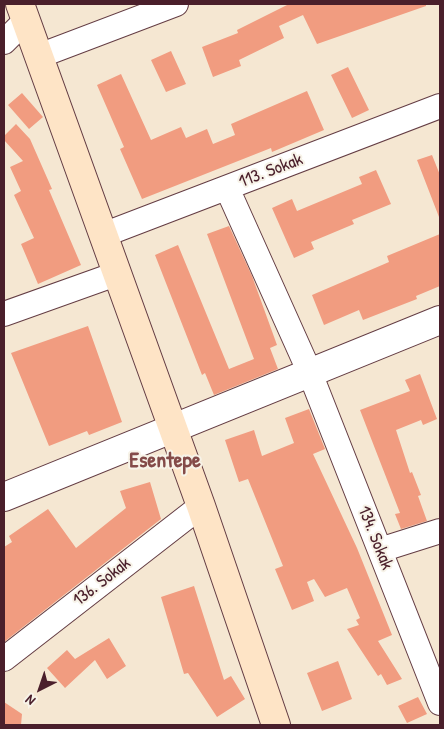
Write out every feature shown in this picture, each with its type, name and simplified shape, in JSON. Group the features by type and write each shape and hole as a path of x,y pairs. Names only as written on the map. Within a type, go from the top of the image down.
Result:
{"main road":[{"path":"23,12 201,506 276,725"}],"street":[{"path":"39,56 176,4"},
{"path":"4,42 23,12"},
{"name":"113. Sokak","path":"103,235 440,106"},
{"name":"134. Sokak","path":"227,188 310,373 440,703"},
{"path":"4,314 116,274"},
{"path":"4,497 440,320"},
{"name":"136. Sokak","path":"4,659 201,506"},
{"path":"380,550 440,530"}],"building":[{"path":"289,4 426,4 426,6 317,44 303,15 279,26 284,38 239,60 241,66 213,77 202,47 238,33 237,30"},
{"path":"171,51 186,84 166,92 151,60"},
{"path":"348,67 369,110 352,118 331,75"},
{"path":"121,74 151,140 181,127 186,138 207,129 213,144 235,135 231,124 307,91 324,130 272,152 271,148 142,199 120,149 124,147 97,85"},
{"path":"22,93 43,117 29,129 8,105"},
{"path":"16,124 30,139 52,189 49,190 81,265 38,284 21,244 34,238 14,195 21,191 10,167 23,161 4,140 4,136"},
{"path":"432,155 440,175 439,217 417,160"},
{"path":"376,170 391,204 352,220 354,224 311,242 314,249 294,258 272,208 292,199 297,211 362,184 359,177"},
{"path":"229,226 252,276 277,345 270,348 278,369 214,395 205,373 202,375 155,255 178,245 229,369 254,359 207,234"},
{"path":"440,234 440,286 416,296 417,299 363,320 359,310 324,325 312,295 389,262 387,256"},
{"path":"88,326 122,422 89,435 87,431 49,446 11,353"},
{"path":"420,374 437,419 423,425 421,420 396,430 410,473 412,472 421,495 418,496 427,521 401,529 395,514 400,513 360,410 410,391 405,380"},
{"path":"309,409 325,449 313,454 357,548 392,635 378,641 402,679 387,685 381,674 378,676 347,629 359,625 356,620 360,618 347,588 325,597 314,579 307,582 314,601 292,610 275,569 283,566 248,479 239,482 225,440 254,430 262,456 294,443 285,418"},
{"path":"150,482 161,519 4,642 4,547 12,542 9,536 48,509 76,548 126,508 120,491"},
{"path":"194,586 224,680 231,676 245,699 217,717 188,673 184,674 161,597"},
{"path":"109,638 126,666 107,679 95,660 65,688 47,668 67,650 75,659"},
{"path":"338,661 352,699 322,711 307,673"},
{"path":"418,697 427,714 407,723 398,706"},
{"path":"4,702 22,714 21,725 4,725"}],"district":[{"name":"Esentepe","path":"165,461"}]}
